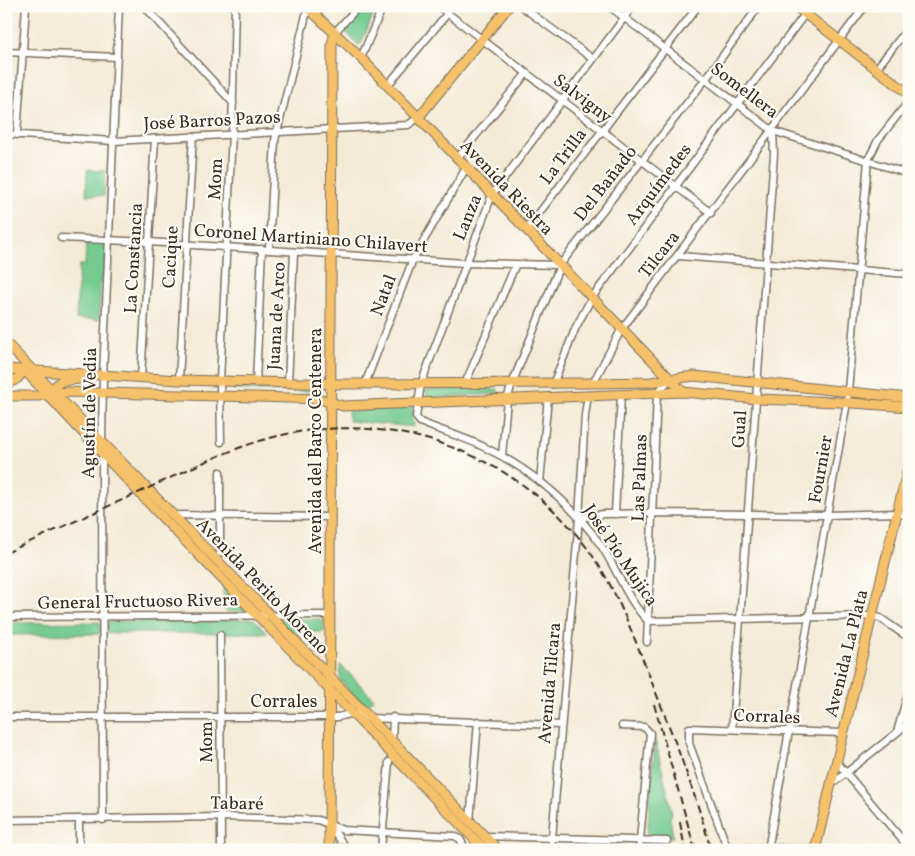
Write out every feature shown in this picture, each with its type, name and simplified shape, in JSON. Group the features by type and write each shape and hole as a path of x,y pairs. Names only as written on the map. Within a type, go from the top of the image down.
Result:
{"main road":[{"path":"418,118 509,6"},
{"path":"795,6 909,94"},
{"name":"Avenida Riestra","path":"307,7 361,58 621,330 658,364 682,392"},
{"name":"Avenida del Barco Centenera","path":"329,850 332,44 335,32"},
{"name":"Avenida Perito Moreno","path":"6,343 102,454 486,850"},
{"name":"Avenida Perito Moreno","path":"6,351 29,369"},
{"path":"6,369 178,380 332,384 553,384 670,379 694,376 758,383 909,407"},
{"path":"6,385 29,369"},
{"path":"50,392 61,381 90,379 101,376"},
{"name":"Tilcara","path":"588,395 593,383"},
{"path":"6,396 38,396 50,392 103,392 320,399 343,406 682,392 757,399 909,398"},
{"name":"Avenida Perito Moreno","path":"50,392 102,441 368,718 392,740 498,850"},
{"name":"Avenida La Plata","path":"815,849 909,464"},
{"path":"334,850 340,846 346,849"}],"street":[{"path":"17,134 26,6"},
{"name":"Agustín de Vedia","path":"103,820 101,717 104,617 103,392 101,376 119,6"},
{"path":"144,6 233,103"},
{"name":"Mom","path":"221,442 220,381 232,133 235,6"},
{"path":"335,32 359,6"},
{"path":"361,58 383,6"},
{"name":"Salvigny","path":"438,6 711,213"},
{"path":"521,6 593,59"},
{"name":"Somellera","path":"609,6 773,130 909,174"},
{"name":"Lanza","path":"416,417 421,384 492,195 633,6"},
{"name":"La Trilla","path":"526,230 698,6"},
{"name":"Del Bañado","path":"502,456 507,399 560,266 705,80 759,6"},
{"name":"Tilcara","path":"593,383 621,330 679,256 865,6"},
{"path":"256,382 275,140 307,7"},
{"path":"387,86 447,14"},
{"name":"Arquímedes","path":"553,384 576,328 591,299 805,14"},
{"path":"876,69 909,27"},
{"path":"6,52 117,57"},
{"path":"457,159 526,74"},
{"name":"Fournier","path":"768,848 828,515 847,397 868,160 878,140 909,102"},
{"name":"José Barros Pazos","path":"6,134 113,140 155,139 232,133 332,130 408,125 418,118"},
{"name":"Gual","path":"732,729 774,154 773,130"},
{"name":"Cacique","path":"178,380 193,136"},
{"name":"La Constancia","path":"140,378 155,139"},
{"name":"Natal","path":"365,384 413,259 466,168"},
{"name":"Coronel Martiniano Chilavert","path":"61,238 185,244 516,266 560,266"},
{"name":"Juana de Arco","path":"288,383 294,252"},
{"path":"679,256 909,274"},
{"path":"465,384 516,266"},
{"path":"658,393 670,379"},
{"name":"Las Palmas","path":"647,642 658,393"},
{"path":"615,514 621,394"},
{"name":"Tilcara","path":"579,518 585,415 588,395"},
{"path":"540,482 548,397"},
{"name":"José Pío Mujica","path":"416,417 420,422 502,456 563,500 600,545 635,605 648,621"},
{"path":"220,472 220,553"},
{"path":"579,518 615,514 653,513 828,515 897,513 909,516"},
{"path":"172,515 331,517"},
{"name":"Avenida Tilcara","path":"551,850 560,724 579,518"},
{"name":"General Fructuoso Rivera","path":"6,617 330,616"},
{"path":"648,621 871,616 880,618 909,638"},
{"name":"Mom","path":"220,635 221,850"},
{"path":"897,732 909,690"},
{"name":"Corrales","path":"6,717 329,716 354,713 368,718 393,717 560,724"},
{"path":"392,740 393,717"},
{"path":"470,822 478,721"},
{"path":"832,784 909,723"},
{"path":"622,726 644,727 650,733 639,850"},
{"name":"Corrales","path":"728,848 689,743 689,728 843,733"},
{"path":"836,761 908,845 900,850"},
{"path":"381,850 388,762"},
{"name":"Tabaré","path":"6,820 222,817 318,820 343,830 455,836 465,846"},
{"path":"79,820 79,850"},
{"path":"329,824 346,849"},
{"path":"484,836 667,841"},
{"path":"728,848 815,849"}],"green space":[{"path":"364,6 377,6 361,44 358,45 343,29"},
{"path":"87,170 105,171 104,196 86,195"},
{"path":"86,241 107,243 105,277 101,277 99,320 76,319 79,265 85,265"},
{"path":"235,387 318,389 318,392 233,390"},
{"path":"498,389 498,394 428,398 426,392 427,390"},
{"path":"411,407 413,410 414,427 349,421 348,411"},
{"path":"223,587 246,611 227,612 223,608"},
{"path":"254,619 268,633 106,633 106,624 109,622"},
{"path":"277,619 320,619 324,622 324,632 289,632"},
{"path":"100,622 100,634 6,635 6,623"},
{"path":"340,664 374,699 364,708 340,680"},
{"path":"655,739 672,813 670,818 673,837 647,836"}],"railway":[{"path":"6,553 199,464 270,438 314,430 359,428 403,434 445,445 486,462 524,486 558,514 587,548 607,579 644,663 683,764 711,850"},
{"path":"654,704 695,850"},
{"path":"680,822 685,850"}]}
